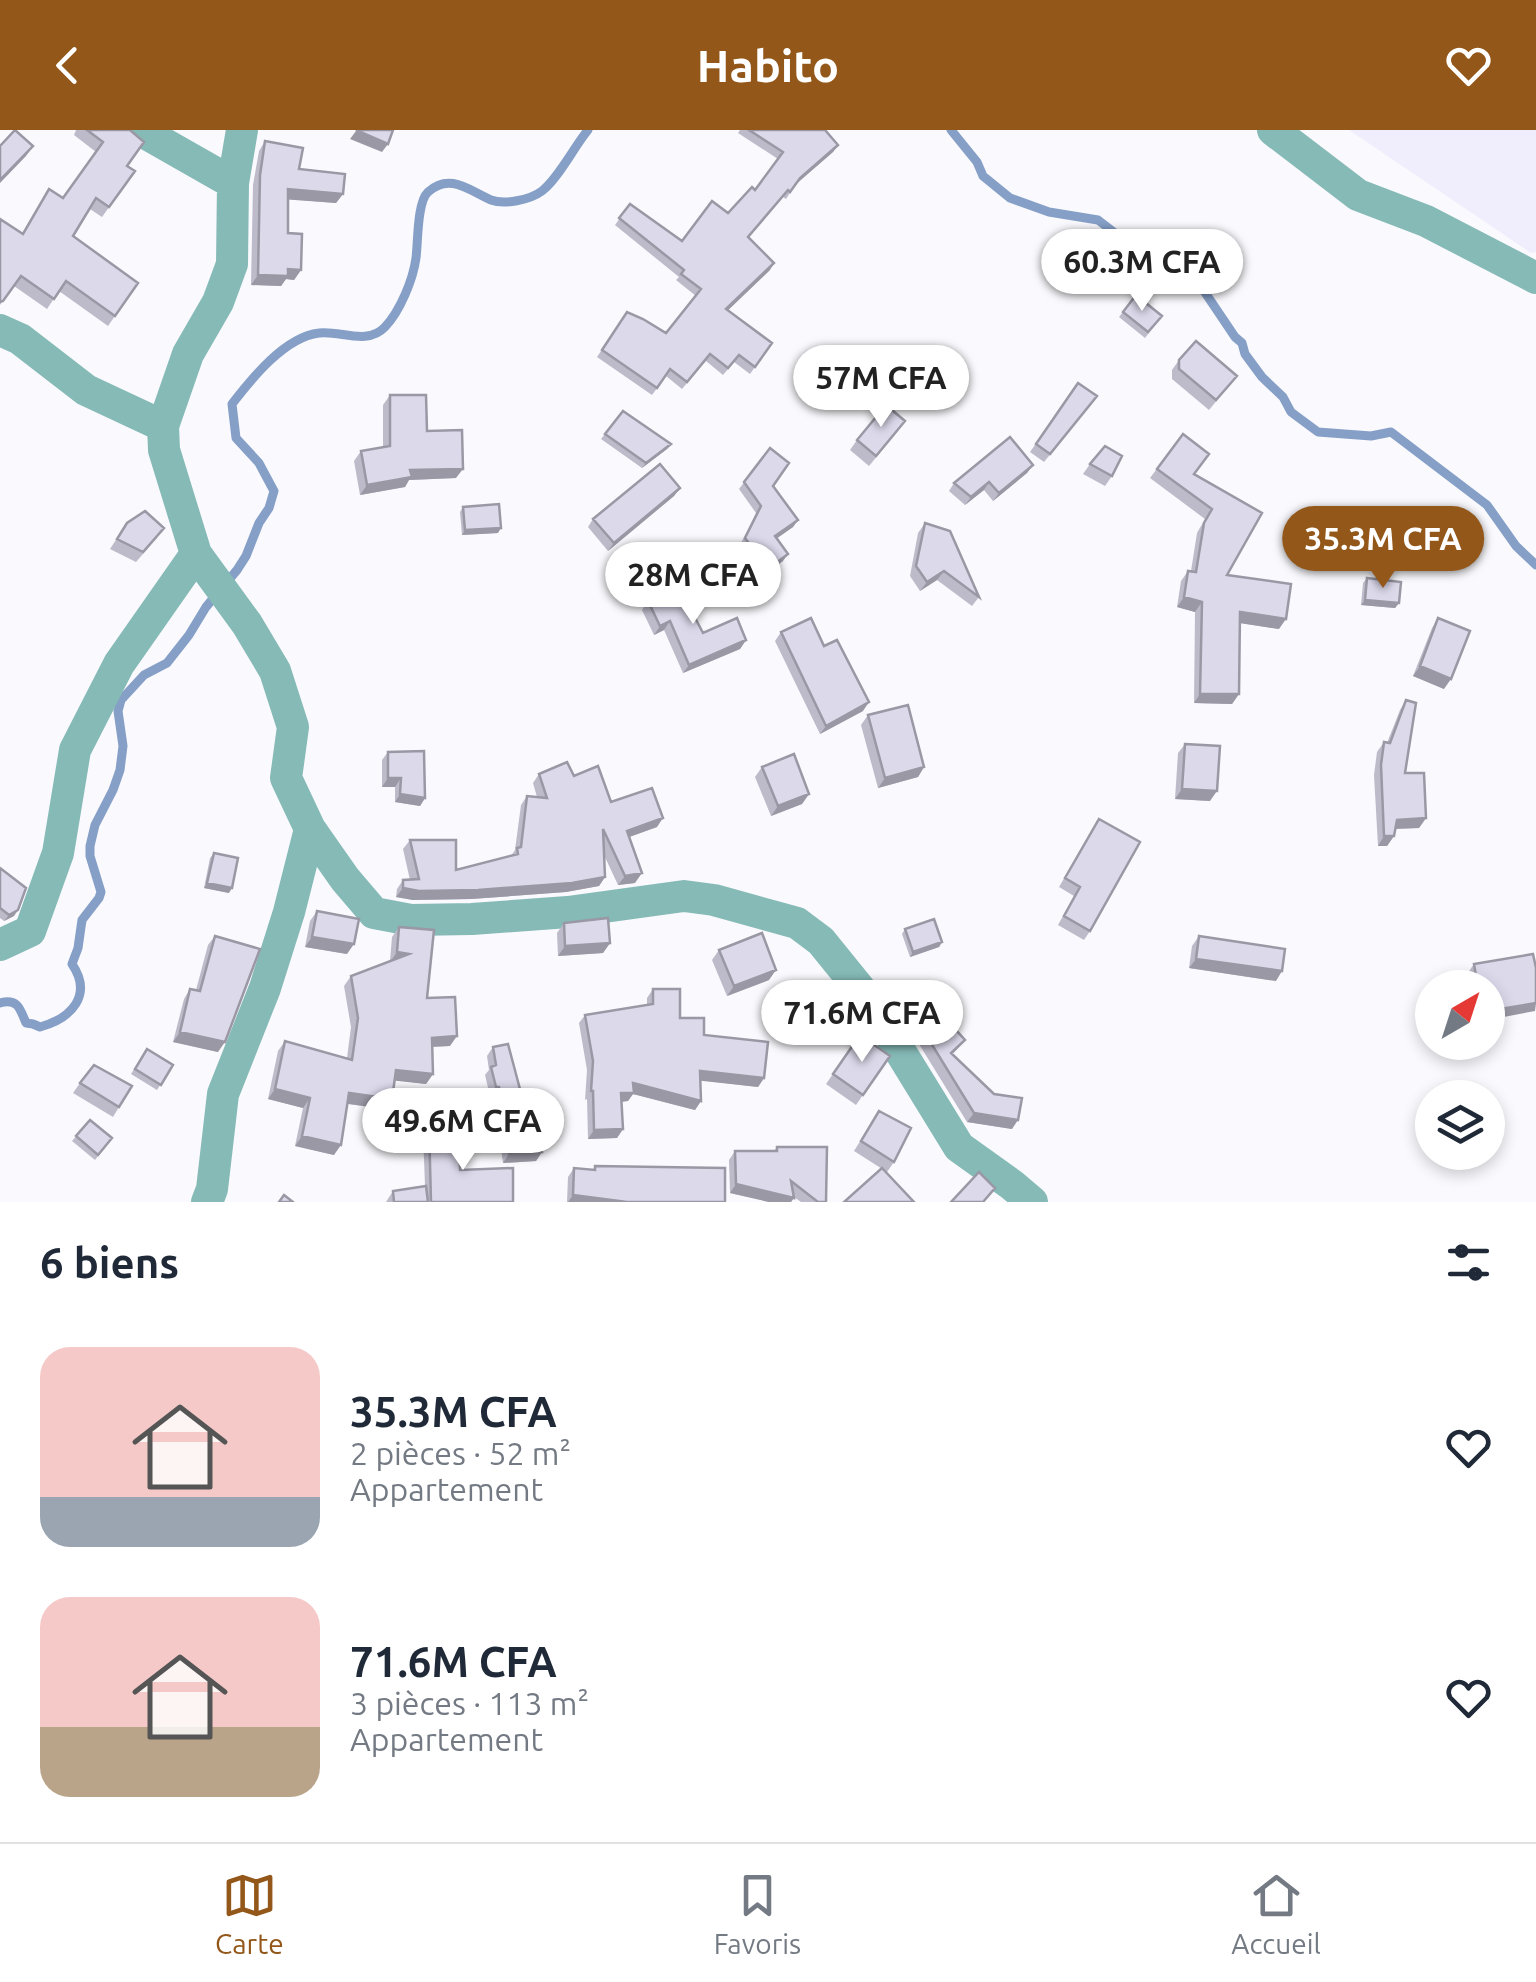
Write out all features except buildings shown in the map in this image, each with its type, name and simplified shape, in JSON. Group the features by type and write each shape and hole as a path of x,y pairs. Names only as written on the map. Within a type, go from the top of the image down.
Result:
{"street":[{"path":"140,130 233,183"},
{"path":"242,130 233,183 232,264 218,302 188,354 163,426 164,450 201,561 247,624 275,671 294,727 286,778 310,829 345,879 374,913 411,920 472,920 568,912 684,896 714,900 798,923 822,942 868,999 960,1147 1032,1202"},
{"path":"1273,130 1358,195 1426,220 1536,278"},
{"path":"0,330 20,339 86,390 163,426"},
{"path":"0,945 30,931 58,853 75,750 119,664 201,561"},
{"path":"207,1202 212,1189 223,1094 265,988 310,829"}],"shaded area":[{"path":"1349,130 1536,130 1536,252 1531,253"}],"waterway":[{"path":"0,1003 15,1003 26,1023 40,1027 61,1018 76,1004 80,986 72,964 82,920 101,892 90,846 95,825 120,770 121,700 144,675 167,663 189,635 246,556 269,508 274,491 259,463 236,438 232,404 270,360 294,342 319,333 370,336 385,327 401,304 412,276 420,213 428,192 452,183 496,201 531,197 554,179 588,130"},
{"path":"951,130 977,162 983,176 1010,198 1049,212 1098,220 1124,240 1168,259 1200,285 1242,343 1245,354 1283,397 1291,412 1318,432 1371,436 1391,432 1487,505 1516,546 1536,565"}]}
